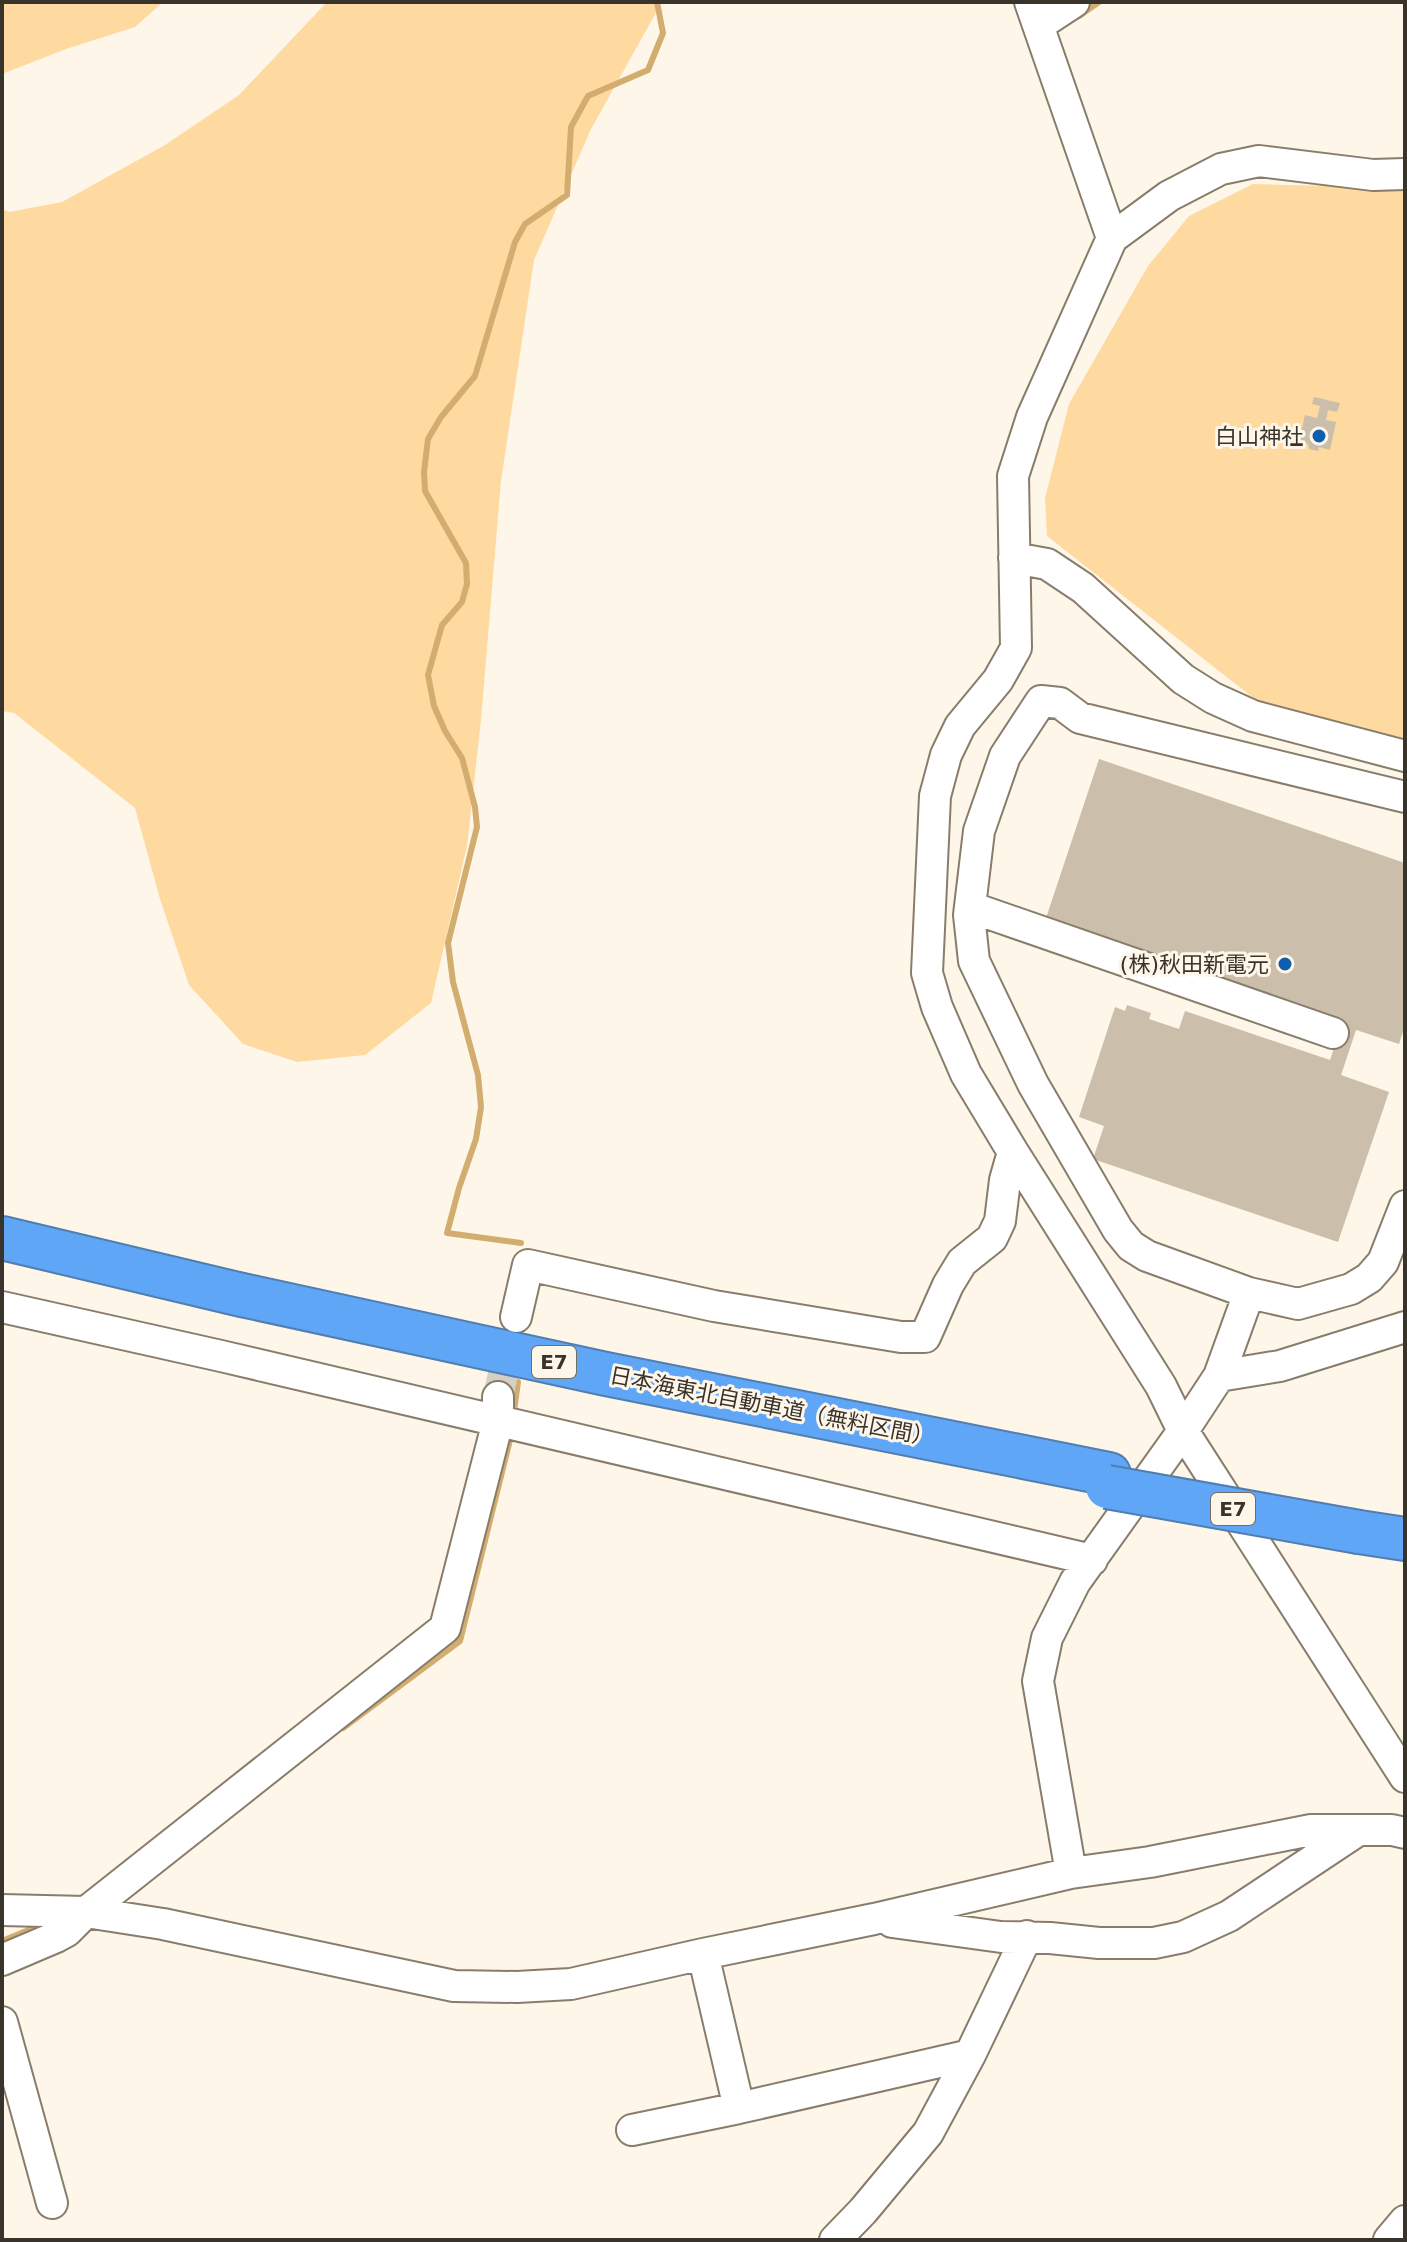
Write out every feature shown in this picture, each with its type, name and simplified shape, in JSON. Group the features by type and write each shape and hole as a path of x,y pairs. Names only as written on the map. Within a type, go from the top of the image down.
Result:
{"highway":[{"name":"日本海東北自動車道（無料区間）","path":"2,1238 242,1295 1108,1480"},
{"name":"日本海東北自動車道（無料区間）","path":"2,1259 480,1366 908,1446 1360,1524 1405,1539"},
{"name":"日本海東北自動車道（無料区間）","path":"1360,1524 1405,1523"}],"street":[{"path":"1074,2 1034,14 1112,238"},
{"path":"1405,174 1373,175 1259,161 1221,169 1169,196 1112,238 1032,417 1013,476 1016,648 998,680 960,726 946,755 935,796 927,973 937,1007 966,1074 1161,1386 1183,1431 1405,1777"},
{"path":"1014,558 1047,564 1083,588 1183,679 1213,698 1253,716 1405,756"},
{"path":"1405,797 1080,718 1060,703 1041,701 1005,756 979,831 969,915 974,961 1033,1084 1118,1230 1131,1246 1147,1256 1249,1293 1298,1304 1351,1289 1369,1278 1383,1262 1405,1206"},
{"path":"970,907 1333,1033"},
{"path":"516,1317 528,1265 714,1306 901,1337 925,1337 962,1262 992,1238 1000,1221 1005,1180 1013,1152"},
{"path":"1071,1873 1038,1681 1047,1638 1075,1582 1219,1376 1249,1293"},
{"path":"2,1307 221,1356 498,1409 1092,1560"},
{"path":"1219,1376 1280,1366 1405,1327"},
{"path":"2,1960 67,1931 86,1912 445,1628 498,1409"},
{"path":"2,1910 86,1912 163,1924 454,1986 517,1987 571,1984 1071,1873 1150,1862 1311,1830 1392,1830 1405,1833"},
{"path":"874,1919 1001,1937 1154,1943 1183,1937 1229,1916 1357,1831"},
{"path":"835,2240 928,2133 970,2055 1027,1936"},
{"path":"703,1954 739,2108"},
{"path":"2,2022 52,2203"},
{"path":"632,2130 970,2055"},
{"path":"1389,2240 1405,2221"}],"shaded area":[{"path":"2,2 163,2 135,27 2,74"},
{"path":"327,2 662,2 591,129 534,260 501,481 467,846 431,1003 365,1055 297,1062 243,1044 189,985 160,899 135,808 14,713 2,711 2,209 9,212 62,202 165,145 239,95"},
{"path":"1253,184 1405,188 1405,742 1256,700 1047,536 1045,498 1069,404 1148,266 1189,216"}],"building":[{"path":"1314,397 1340,403 1337,412 1328,410 1326,420 1336,422 1330,450 1319,447 1318,451 1309,449 1308,444 1299,442 1305,415 1317,418 1320,406 1312,404"},
{"name":"(株)秋田新電元","path":"1099,759 1405,863 1405,1025 1399,1044 1356,1030 1341,1075 1389,1092 1338,1242 1093,1159 1104,1126 1079,1117 1115,1007 1125,1011 1127,1005 1151,1013 1149,1019 1179,1029 1185,1011 1330,1060 1342,1024 1044,924"}],"waterway":[{"path":"521,1243 447,1233 476,1139 481,1107 478,1075 453,982 448,943 477,827 462,758 434,706 428,675 442,625 462,602 467,584 466,563 425,491 424,472 428,439 441,417 475,376 515,242 525,224 567,195 571,127 588,96 648,70 663,33 657,2"},
{"path":"1079,16 1099,2"},
{"path":"514,1411 518,1382"},
{"path":"343,1728 460,1641 510,1440"},
{"path":"2,1941 43,1924"}],"tunnel":[{"path":"498,1397 512,1332"}],"place":[{"name":"白山神社","path":"1319,436"},
{"name":"(株)秋田新電元","path":"1285,964"}]}
